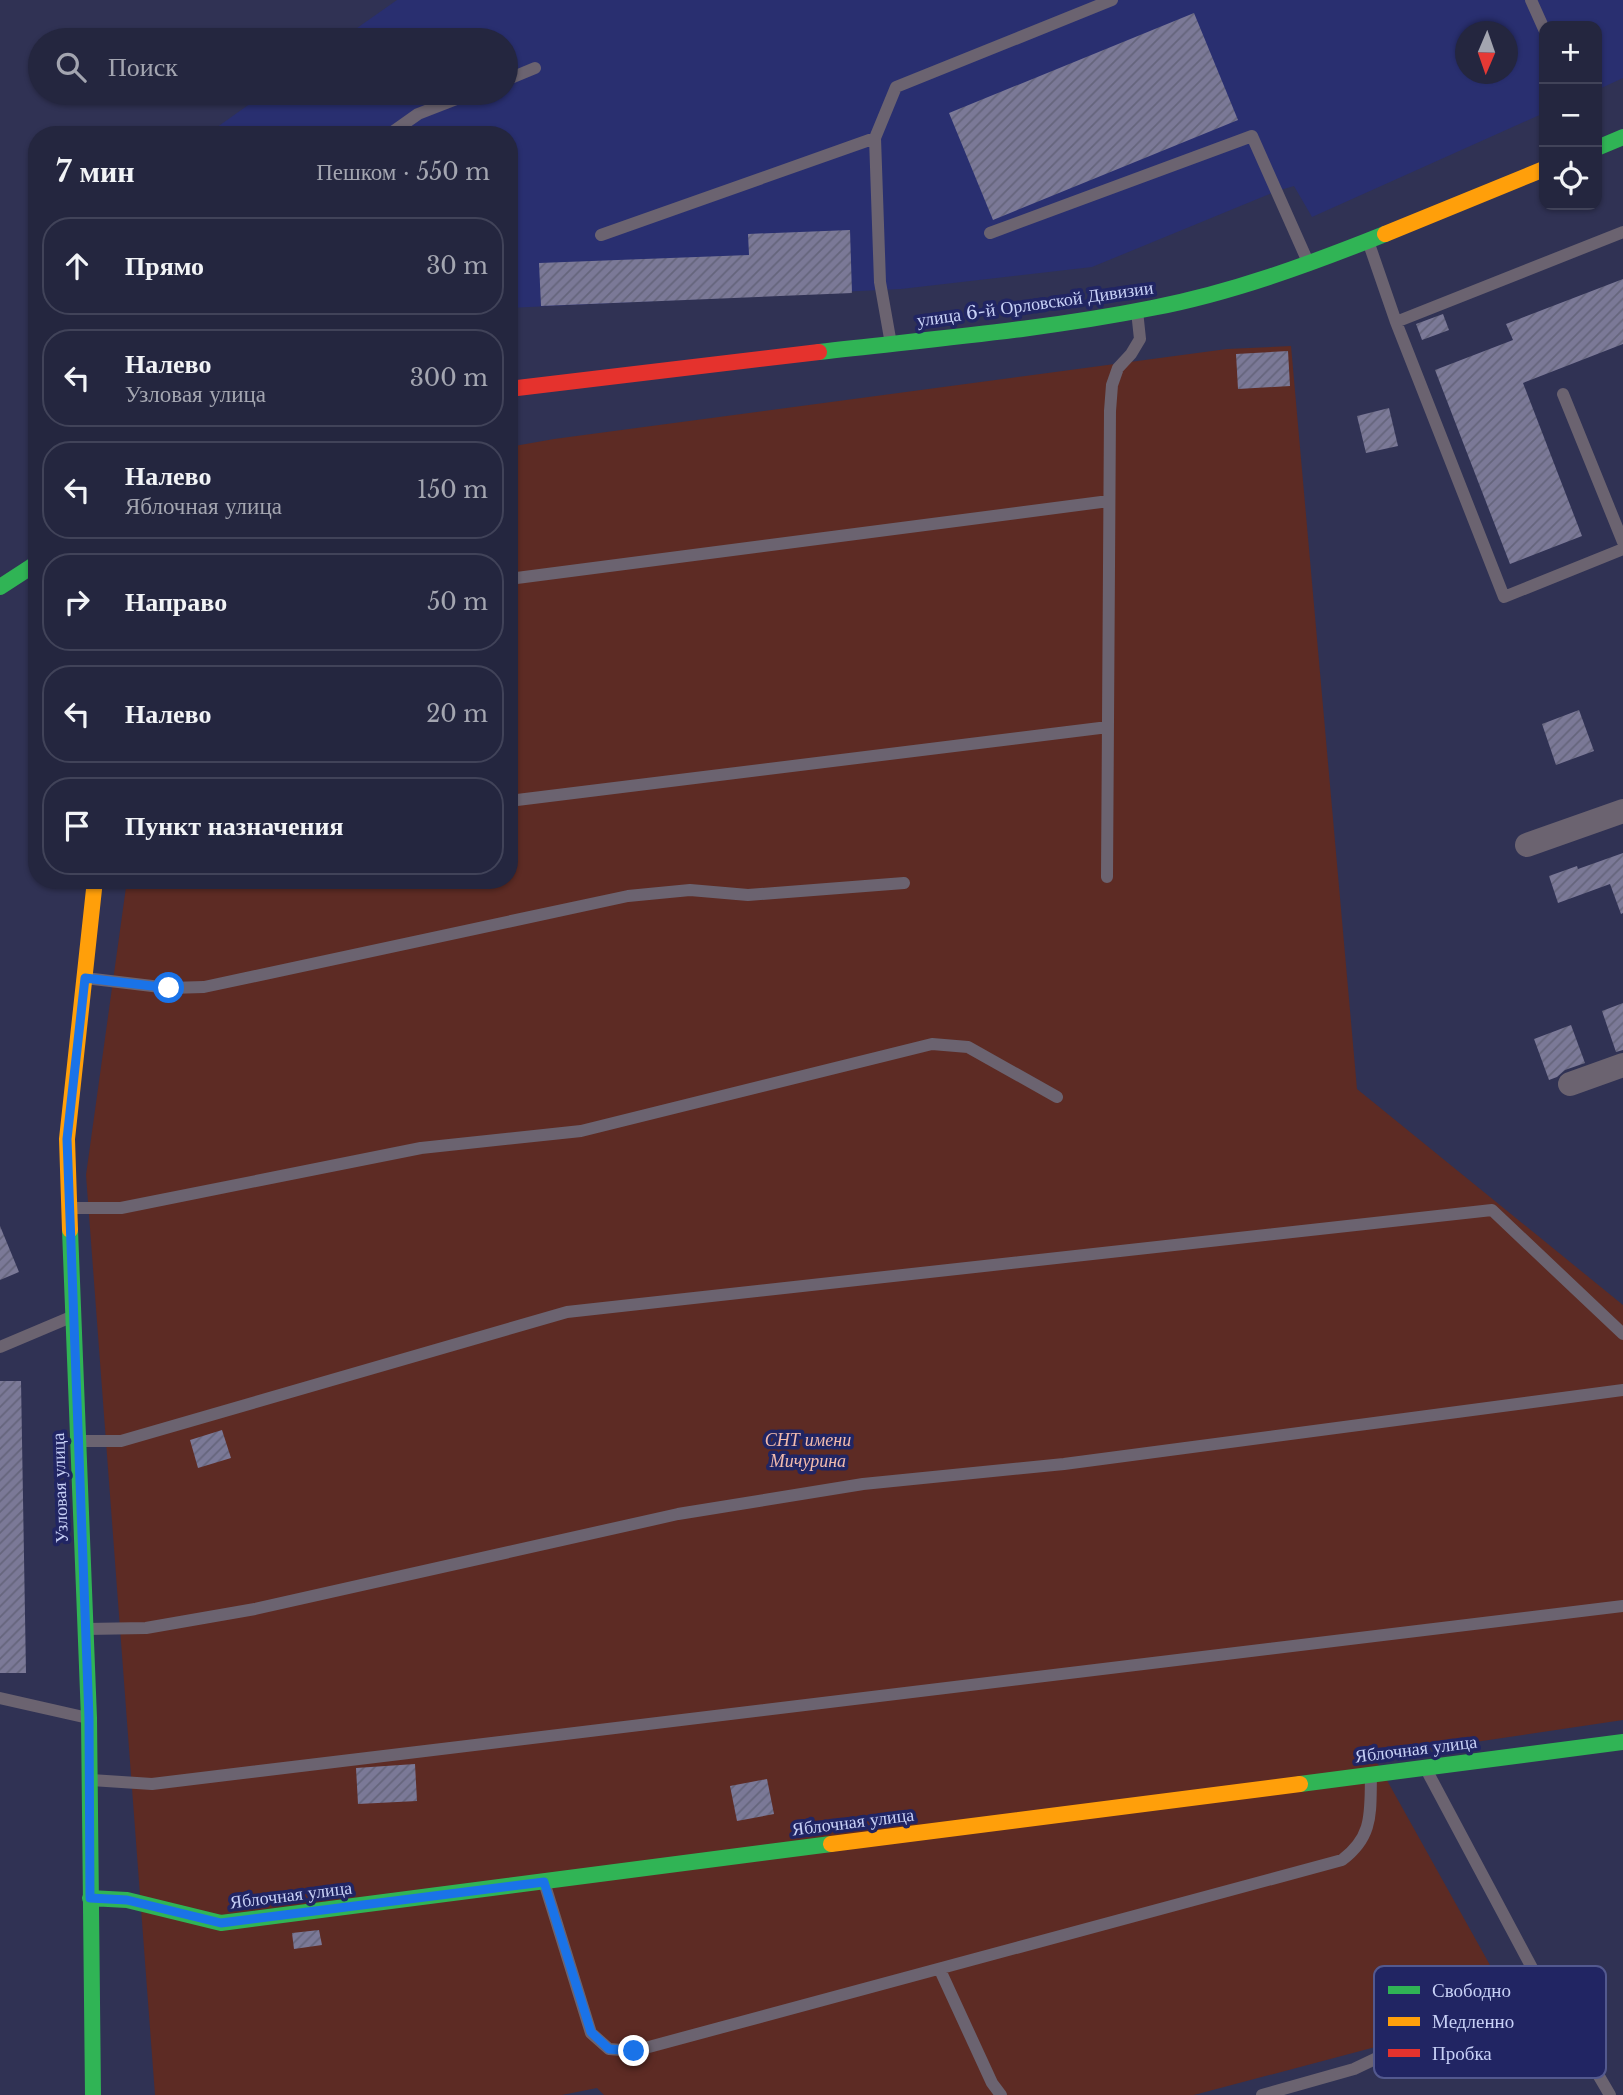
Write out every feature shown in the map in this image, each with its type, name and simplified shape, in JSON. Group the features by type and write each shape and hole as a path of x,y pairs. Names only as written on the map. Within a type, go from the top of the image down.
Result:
{"street":[{"path":"1602,144 1623,137"},
{"name":"улица 6-й Орловской Дивизии","path":"518,388 1063,323 1137,310 1227,290 1368,241 1539,171"},
{"path":"0,587 28,569"},
{"path":"1527,845 1623,811"},
{"name":"Узловая улица","path":"93,2095 89,1718 67,1139 95,889"},
{"path":"1570,1084 1623,1065"},
{"name":"Яблочная улица","path":"90,1898 127,1900 221,1923 1623,1742"}],"lane":[{"path":"891,344 880,282 875,138 897,87 1112,0"},
{"path":"1531,0 1540,21"},
{"path":"518,75 535,68"},
{"path":"403,126 418,114 441,105"},
{"path":"990,233 1252,136 1308,262"},
{"path":"601,235 875,138"},
{"path":"1396,323 1623,232"},
{"path":"1368,241 1396,323 1504,597 1623,549"},
{"path":"1107,877 1110,411 1112,384 1118,368 1140,340 1137,310"},
{"path":"1563,394 1623,542"},
{"path":"518,578 1109,501"},
{"path":"518,800 1108,727"},
{"path":"85,978 169,988 204,986 628,896 690,890 748,895 904,883"},
{"path":"69,1208 121,1208 421,1149 581,1130 932,1044 968,1047 1057,1097"},
{"path":"78,1441 121,1441 567,1312 1492,1210 1623,1334"},
{"path":"0,1347 73,1316"},
{"path":"85,1629 146,1628 256,1609 678,1514 863,1484 1064,1464 1623,1390"},
{"path":"88,1780 152,1784 1623,1606"},
{"path":"0,1698 89,1718"},
{"path":"1425,1768 1530,1966"},
{"path":"544,1882 591,2032 609,2049 634,2051 1342,1860 1359,1847 1370,1818 1371,1774"},
{"path":"940,1970 1000,2095"},
{"path":"1262,2095 1354,2069 1374,2059"},
{"path":"1600,2078 1610,2095"}],"shaded area":[{"path":"397,0 1623,0 1623,78 1602,88 1602,21 1539,21 1539,115 1312,217 1294,186 1092,267 901,289 518,308 518,126 219,126 248,105 518,105 518,28 357,28"}],"green space":[{"name":"СНТ имени Мичурина","path":"1291,346 1357,1089 1623,1305 1623,1720 1374,1757 1490,1966 1374,1966 1374,2047 1194,2095 604,2095 597,2088 562,2095 155,2095 86,1175 126,889 518,889 518,445 1227,349"}],"building":[{"path":"1194,13 1238,120 993,220 949,113"},
{"path":"850,230 852,293 541,306 539,263 749,255 748,234"},
{"path":"1623,279 1623,344 1523,383 1582,536 1510,564 1435,370 1513,340 1506,324"},
{"path":"1443,314 1449,330 1422,340 1416,324"},
{"path":"1288,351 1290,386 1238,389 1236,354"},
{"path":"1389,408 1398,446 1366,453 1357,416"},
{"path":"1579,710 1594,751 1556,765 1542,724"},
{"path":"1623,853 1623,913 1621,914 1610,884 1558,903 1549,876"},
{"path":"1623,1003 1623,1050 1616,1052 1602,1011"},
{"path":"1571,1025 1585,1063 1565,1070 1549,1080 1534,1039"},
{"path":"0,1226 19,1272 0,1280"},
{"path":"0,1381 21,1381 26,1673 0,1673"},
{"path":"222,1430 231,1458 198,1468 190,1440"},
{"path":"415,1764 417,1801 358,1804 356,1768"},
{"path":"767,1779 774,1814 737,1821 730,1786"},
{"path":"319,1930 322,1945 294,1949 292,1933"}],"traffic: fast":[{"path":"1599,147 1623,137"},
{"path":"819,352 1028,328 1182,302 1270,277 1385,234"},
{"path":"0,587 28,569"},
{"path":"70,1230 89,1718 93,2095"},
{"path":"1300,1784 1623,1742"},
{"path":"90,1898 127,1900 221,1923 831,1844"}],"traffic: slow":[{"path":"1385,234 1539,171"},
{"path":"70,1230 67,1139 94,889"},
{"path":"831,1844 1300,1784"}],"traffic: jam":[{"path":"518,388 819,352"}],"route":[{"path":"169,988 85,978 67,1139 89,1718 90,1898 127,1900 221,1923 544,1882 591,2032 609,2049 634,2051"}]}
